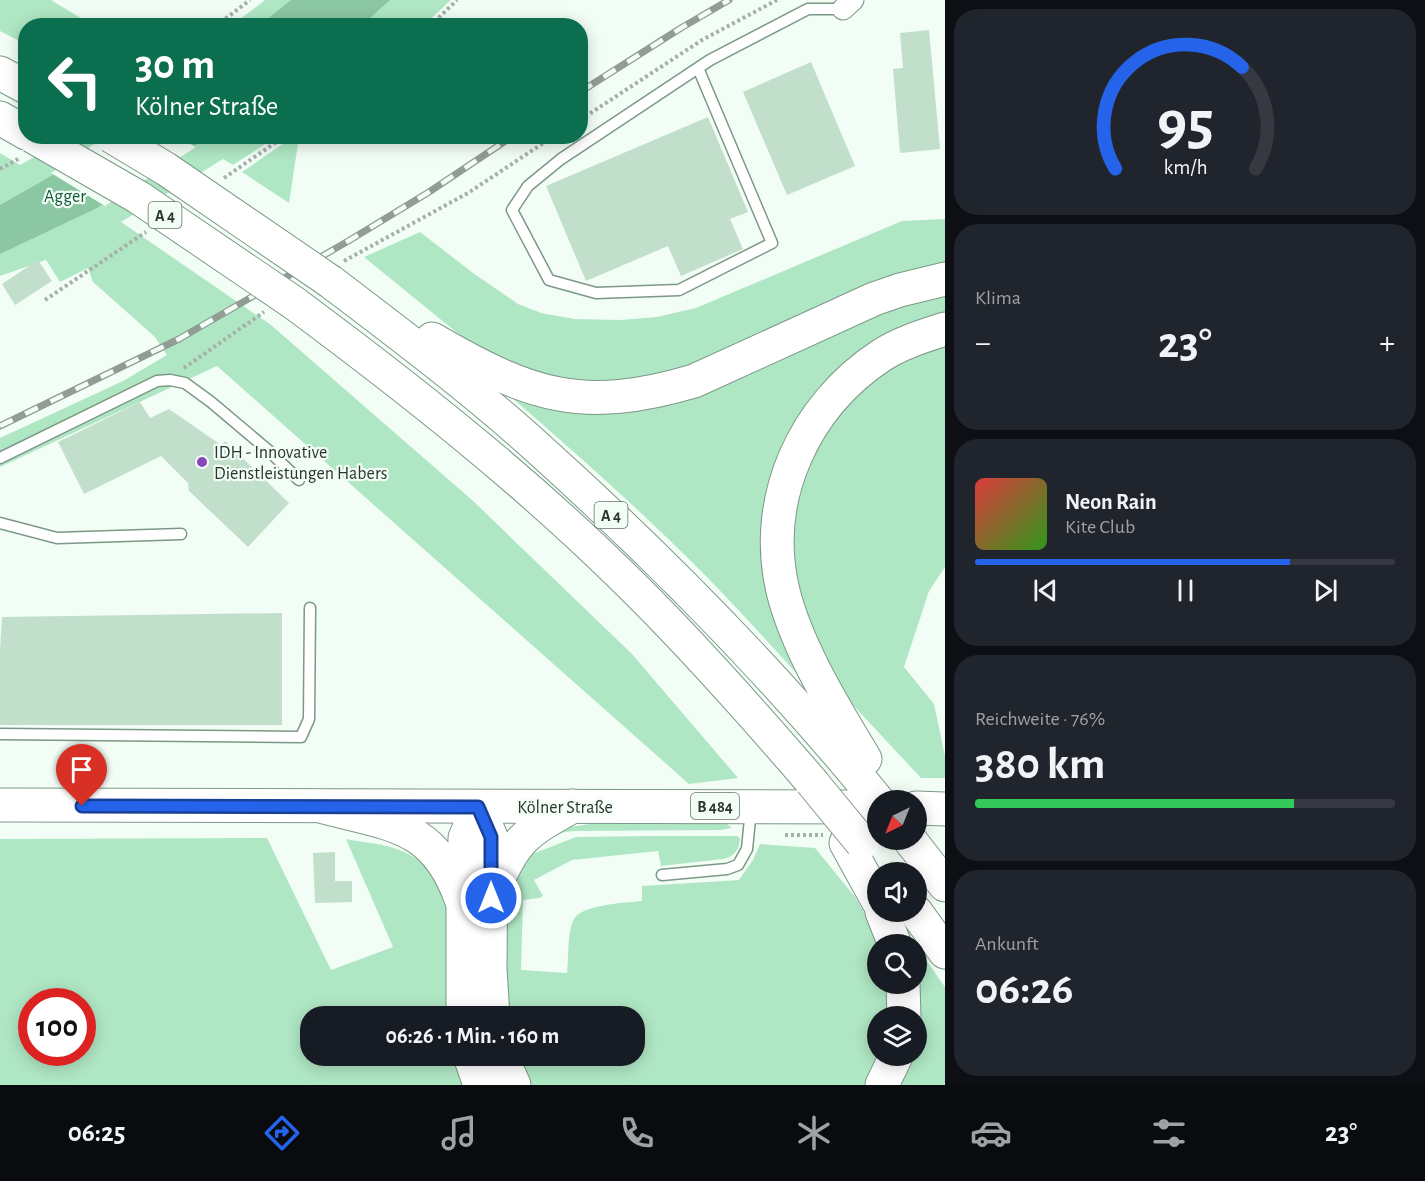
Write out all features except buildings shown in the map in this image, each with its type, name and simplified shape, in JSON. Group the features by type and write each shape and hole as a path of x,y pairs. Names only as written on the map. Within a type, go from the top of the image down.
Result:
{"main road":[{"path":"0,73 18,83"},
{"name":"A 4","path":"0,118 18,136"},
{"name":"A 4","path":"27,144 138,197 294,303 385,371 505,468 620,574 699,654 811,782 854,843"},
{"name":"A 4","path":"124,144 216,202 331,282 408,340 528,439 648,549 777,682 873,790"},
{"path":"331,282 492,373 535,389 558,394 604,398 648,393 694,381 874,299 945,279"},
{"path":"875,790 790,614 783,591 778,560 778,528 782,499 788,472 807,431 830,399 845,383 883,354 945,329"},
{"name":"Kölner Straße","path":"0,805 751,806 867,795"},
{"path":"464,1006 477,901 521,839 573,806"},
{"path":"324,807 376,821 420,837 477,901"},
{"path":"478,807 465,838 490,969 492,1006"},
{"path":"927,808 945,809"},
{"path":"854,843 874,862"},
{"path":"854,843 867,874"},
{"path":"917,850 945,885"},
{"path":"923,922 945,952"},
{"path":"473,1066 480,1085"},
{"path":"505,1066 514,1085"},
{"path":"882,1085 891,1066"}],"lane":[{"path":"588,141 698,68 808,9 848,5"},
{"path":"584,144 528,186 512,210 549,280 596,293 679,290 772,243 698,68"},
{"path":"0,458 157,381 166,380 185,383 211,402 268,450 299,480"},
{"path":"0,523 57,538 181,534"},
{"path":"0,734 302,737 309,719 309,608"},
{"path":"662,875 727,869 738,864 747,849 751,806"}],"path":[{"path":"226,18 250,0"},
{"path":"438,18 457,0"},
{"path":"588,115 702,40 777,0"},
{"path":"0,169 24,144"},
{"path":"234,170 273,144"},
{"path":"353,256 468,193 542,144"},
{"path":"45,300 150,230"},
{"path":"166,380 263,313"}],"green space":[{"path":"0,0 51,0 81,18 18,18 18,40 0,31"},
{"path":"265,0 451,0 432,18 241,18"},
{"name":"Agger","path":"58,144 265,144 233,165 223,159 121,222 271,325 472,500 632,654 738,778 689,784 217,366 0,467 0,438 123,381 167,355 155,337 93,282 88,268 60,282 46,260 0,276 0,153 20,165"},
{"path":"283,144 298,144 289,203 242,172"},
{"path":"945,219 945,264 702,362 661,376 597,383 533,373 477,349 364,257 420,232 518,304 541,313 575,319 620,320 657,317 696,308 902,221"},
{"path":"945,290 945,320 899,334 777,481 815,694 678,548 602,477 497,385 574,405"},
{"path":"945,344 945,567 929,591 904,667 934,704 945,756 945,778 921,778 853,705 811,632 796,580 793,527 804,472 844,403 906,357"},
{"path":"590,824 727,824 732,828 574,831 541,841 563,828"},
{"path":"737,836 740,838 736,852 723,859 661,866 658,851 572,860 534,880 543,896 523,900 521,970 567,973 570,933 577,915 604,905 642,901 642,886 739,880 753,860 760,844 815,848 855,897 867,922 869,922 876,934 867,934 867,994 889,994 890,1006 867,1006 867,1066 876,1066 867,1085 528,1085 519,1066 645,1066 645,1006 503,1006 502,910 525,853 535,853 576,837"},
{"path":"267,838 331,970 393,947 346,839 394,848 420,862 429,858 450,911 451,1006 300,1006 300,1066 461,1066 467,1085 0,1085 0,839"},
{"path":"927,961 945,987 945,1085 892,1085 901,1066 927,1066 927,1006 916,1006 917,994 927,994"}],"shaded area":[{"path":"291,0 390,0 370,18 269,18"},
{"path":"100,144 197,144 97,208 0,254 0,205"}],"pier":[{"path":"94,144 191,144 196,147 105,206 51,173"}],"railway":[{"path":"588,87 729,0"},
{"path":"0,426 179,339 350,240 429,192 501,144"}],"place":[{"name":"IDH - Innovative Dienstleistungen Habers","path":"202,462"}],"route":[{"path":"82,806 478,807 491,837 491,898"}]}
